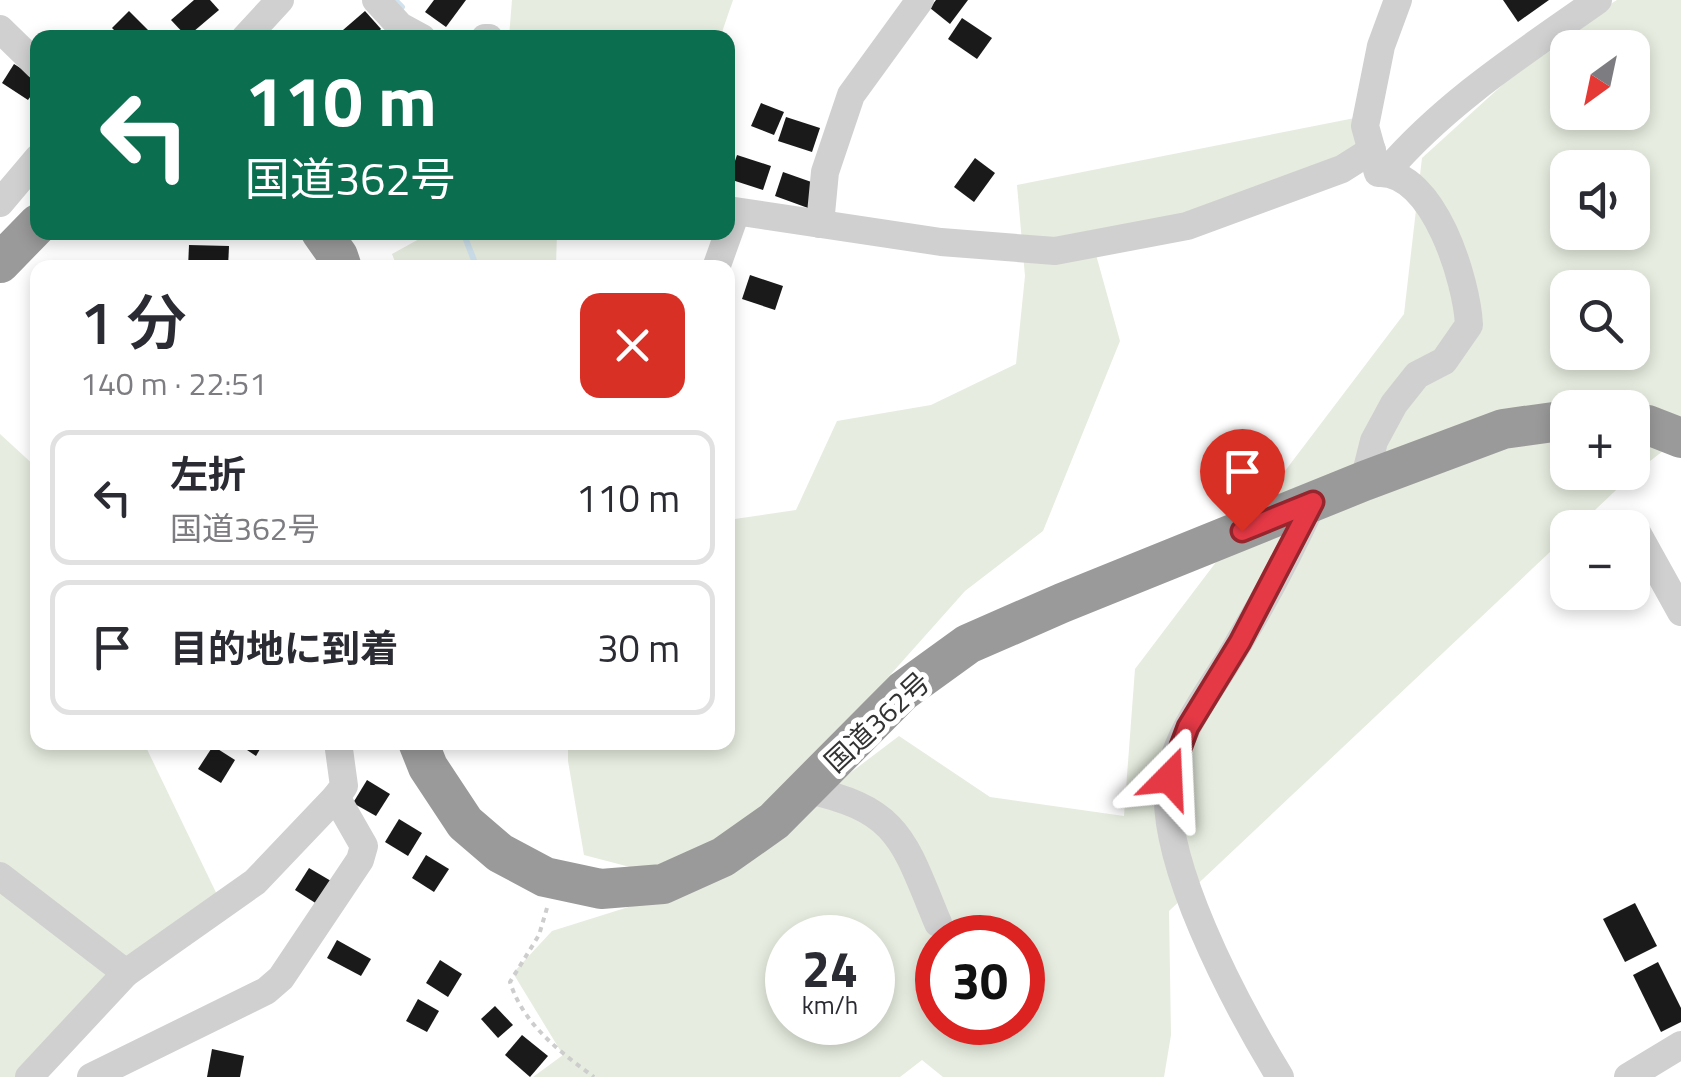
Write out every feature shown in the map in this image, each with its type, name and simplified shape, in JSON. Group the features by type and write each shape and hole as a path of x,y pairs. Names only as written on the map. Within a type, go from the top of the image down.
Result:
{"highway":[{"path":"0,264 30,232"},
{"name":"国道362号","path":"421,750 428,767 466,823 500,852 544,878 601,890 664,884 724,857 774,821 903,691 968,644 1364,482 1502,430 1550,423"},
{"path":"1650,426 1681,438"}],"street":[{"path":"252,30 280,0"},
{"path":"376,0 407,30"},
{"path":"820,224 825,172 851,94 920,0"},
{"path":"1364,482 1374,442 1394,404 1417,376 1444,361 1470,325 1465,285 1445,232 1422,197 1379,161 1365,126 1381,46 1398,0"},
{"path":"735,211 941,242 1055,251 1187,226 1342,169 1379,161 1414,139 1509,60 1598,0"},
{"path":"0,29 30,58"},
{"path":"0,203 30,167"},
{"path":"1280,1077 1213,948 1184,881 1168,806 1169,778 1188,727 1240,642 1313,502"},
{"path":"1650,555 1681,612"},
{"path":"29,1077 126,973 255,882 336,797 344,786 337,750"},
{"path":"805,788 840,796 867,808 894,830 935,915"},
{"path":"91,1077 266,991 281,978 360,860 364,846 336,797"},
{"path":"0,876 126,973"},
{"path":"1628,1077 1681,1046"}],"path":[{"path":"556,880 539,935 510,982 514,996 538,1031 594,1077"}],"shaded area":[{"path":"512,0 733,0 723,30 510,30"},
{"path":"1617,0 1681,0 1681,437 1650,461 1650,390 1550,390 1550,490 1616,490 1595,510 1550,510 1550,552 1169,911 1171,1035 1164,1077 943,1077 922,1060 900,1077 533,1077 563,1055 513,973 552,931 705,883 899,736 990,797 1124,816 1135,669 1404,314 1422,158 1550,42 1550,130 1650,130 1650,30 1568,30"},
{"path":"1360,117 1359,143 1310,181 1093,244 1120,341 1043,531 965,591 809,766 725,838 649,872 584,855 568,750 735,750 735,519 796,510 837,421 931,405 1016,364 1025,276 1017,185"},
{"path":"417,240 557,240 556,260 394,260 392,254"},
{"path":"0,434 30,462 30,750 147,750 222,905 16,1077 0,1077"}],"building":[{"path":"194,0 210,0 219,10 195,30 180,30 171,20"},
{"path":"434,0 466,0 446,27 425,12"},
{"path":"936,0 968,0 950,24 930,8"},
{"path":"1503,0 1549,0 1518,22"},
{"path":"129,11 148,30 114,30"},
{"path":"365,11 381,29 380,30 343,30"},
{"path":"962,18 992,38 977,59 948,39"},
{"path":"14,64 30,74 30,97 28,100 2,83"},
{"path":"761,103 784,112 774,135 751,126"},
{"path":"786,117 820,128 812,152 778,141"},
{"path":"737,155 771,166 763,190 735,181"},
{"path":"975,158 995,173 974,202 954,187"},
{"path":"783,172 817,184 808,208 775,196"},
{"path":"189,245 229,246 228,260 188,260"},
{"path":"750,275 783,286 775,310 742,299"},
{"path":"210,750 219,750 235,760 221,783 198,769"},
{"path":"367,780 390,794 376,816 353,803"},
{"path":"399,819 422,833 408,856 385,842"},
{"path":"426,855 449,869 434,892 412,878"},
{"path":"309,868 331,881 317,904 295,890"},
{"path":"1635,903 1657,946 1625,962 1603,919"},
{"path":"337,940 371,959 361,976 327,958"},
{"path":"440,960 462,974 448,997 426,983"},
{"path":"1658,962 1681,1008 1681,1022 1661,1032 1633,975"},
{"path":"418,999 439,1011 427,1032 406,1021"},
{"path":"495,1006 513,1025 498,1038 481,1019"},
{"path":"522,1035 548,1056 530,1077 505,1055"},
{"path":"212,1049 244,1056 240,1077 207,1077"}],"waterway":[{"path":"395,0 402,7"},
{"path":"466,240 474,260"}],"route":[{"path":"1169,778 1188,727 1240,642 1313,502 1242,531"}]}
